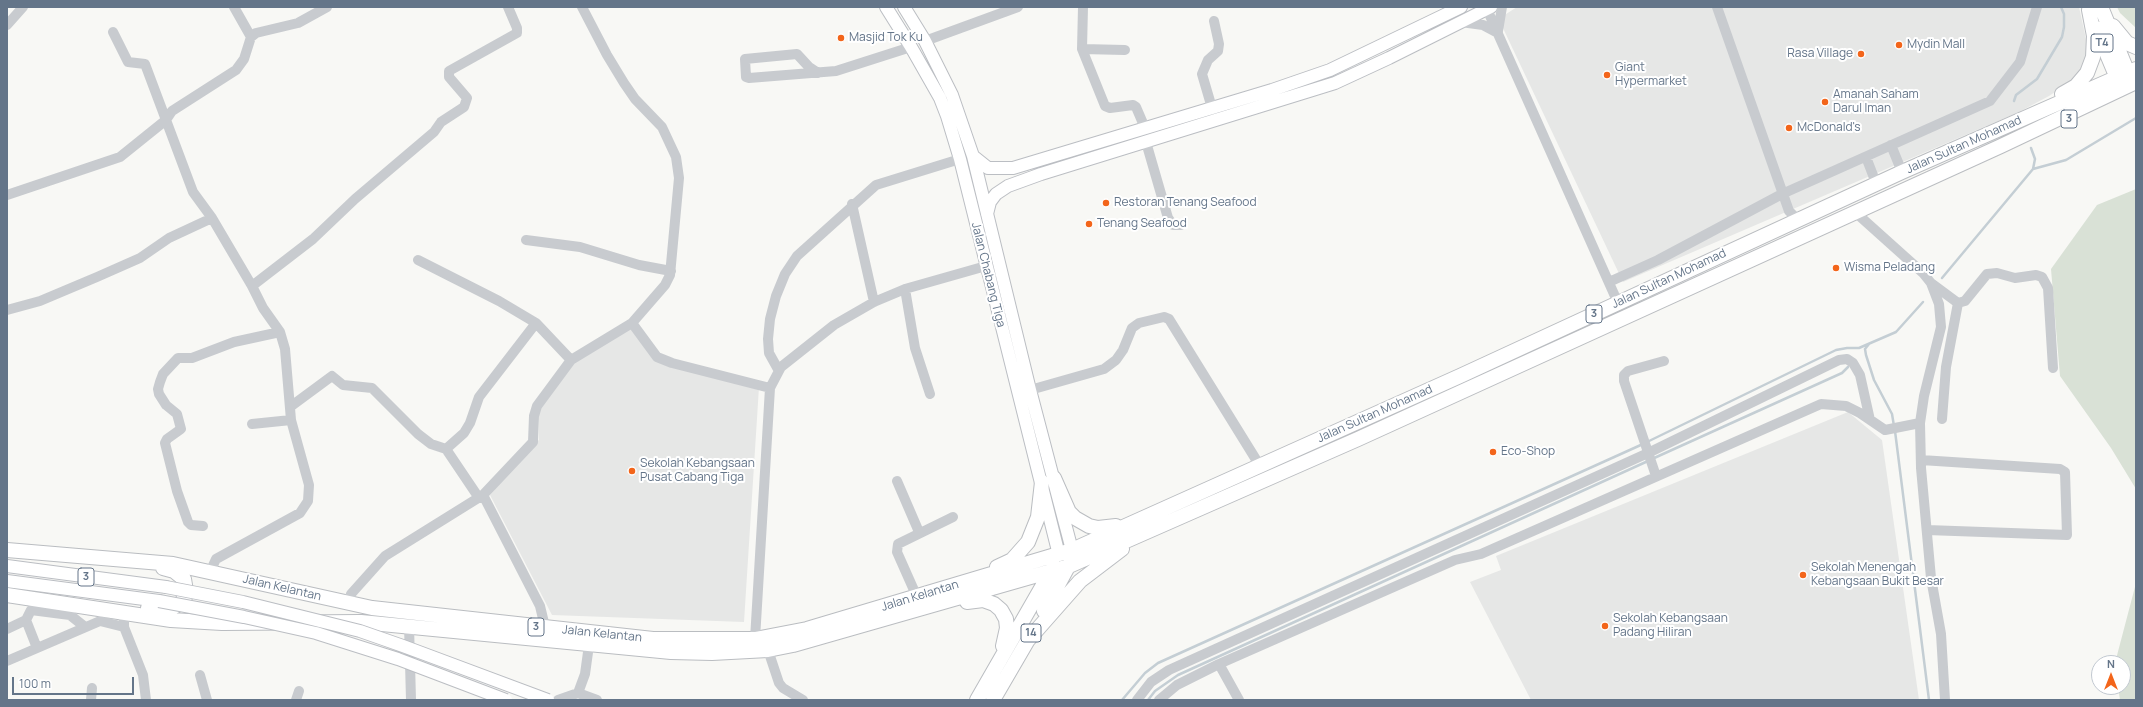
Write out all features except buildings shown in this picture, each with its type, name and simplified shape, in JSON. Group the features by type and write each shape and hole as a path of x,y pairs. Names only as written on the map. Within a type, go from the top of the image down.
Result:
{"highway":[{"path":"2095,8 2128,43 2136,47"},
{"path":"1995,131 2076,86 2087,73 2093,56 2095,8"},
{"name":"T4","path":"2095,8 2130,80"},
{"name":"Jalan Sultan Mohamad","path":"1066,553 1260,466 1902,172 1995,131 2130,80"},
{"name":"Jalan Sultan Mohamad","path":"1069,566 1358,439 2001,146 2130,80"},
{"path":"1048,480 1069,512 1075,518 1090,526 1111,528 1152,515"},
{"path":"962,583 1012,560 1021,551 1031,535 1038,517 1048,480"},
{"path":"1028,640 1066,595 1095,569 1139,539 1175,520"},
{"name":"Jalan Kelantan","path":"7,550 173,564 348,604 372,608 653,639 755,639 807,629 1066,553"},
{"path":"1052,571 1066,553"},
{"name":"14","path":"993,700 1069,566 1066,553"},
{"path":"88,556 168,569 174,571 184,579 186,591 185,597 176,607 124,616"},
{"name":"Jalan Kelantan","path":"7,595 65,603 124,616 191,621 361,622 589,645 671,652 712,653 768,650 935,605 1069,566"},
{"name":"14","path":"977,700 1052,571"},
{"path":"935,605 983,600 994,604 1001,610 1006,618 1007,628 1005,640 988,682"}],"main road":[{"name":"Jalan Chabang Tiga","path":"886,7 940,98 960,159 986,266 1048,480 1066,553"},
{"name":"Jalan Chabang Tiga","path":"904,7 925,41 952,95 973,156 1030,390 1048,480"},
{"path":"973,156 988,168 1003,169 1076,149 1272,90 1330,70 1449,11 1461,7"},
{"path":"987,214 990,202 996,194 1008,186 1080,162 1335,83 1389,58 1488,8"},
{"path":"1076,149 1080,162"},
{"name":"3","path":"7,566 166,587 250,604 360,631 548,700"},
{"name":"3","path":"7,581 159,601 244,617 316,633 398,659 506,700"}],"street":[{"path":"7,25 23,7"},
{"path":"234,7 251,37"},
{"path":"7,195 120,157 166,120 172,111 241,66 251,37 260,32 298,22 328,7"},
{"path":"252,286 313,239 355,199 434,132 441,122 464,107 467,98 449,77 449,71 517,33 517,28 508,7"},
{"path":"348,604 351,594 384,556 481,496 533,442 534,416 537,406 571,360 632,323 665,284 671,271 679,178 676,157 662,127 635,99 621,78 582,7"},
{"path":"925,41 1018,7"},
{"path":"1083,7 1082,49 1105,106 1110,108 1132,105 1136,107 1145,128"},
{"path":"1498,33 1502,7"},
{"path":"1716,7 1782,194 1789,211 1794,216 1801,218"},
{"path":"1609,282 1658,260 1782,194 1990,101 2020,62 2037,7"},
{"path":"1488,8 1618,302"},
{"path":"1212,108 1202,74 1208,60 1218,51 1219,44 1214,21"},
{"path":"1460,22 1482,25 1498,33"},
{"path":"113,32 128,62 143,62 145,64 193,192 212,218 252,286 263,308 280,332 285,349 291,420 309,485 308,501 300,513 216,559 210,572"},
{"path":"818,73 808,67 797,54 745,59 746,77 749,78 818,73 836,71 911,47"},
{"path":"1082,49 1125,50"},
{"path":"1146,142 1168,218 1173,225 1181,225"},
{"path":"1891,145 1902,172"},
{"path":"1866,157 1876,184"},
{"path":"779,371 770,359 768,339 776,296 785,274 797,256 852,204 876,185 960,159"},
{"path":"852,204 874,302"},
{"path":"1855,212 1931,283 1958,304"},
{"path":"7,310 40,301 140,258 169,238 212,218"},
{"path":"526,240 580,247 633,264 671,271"},
{"path":"418,260 499,301 536,323 571,360"},
{"path":"755,639 770,388 779,371 796,354 834,325 874,302 905,289 986,266"},
{"path":"1958,304 1965,301 1986,274 1997,273 2015,278 2036,275 2042,277 2048,288 2053,368"},
{"path":"1931,283 1939,304 1941,327 1924,396 1920,424 1920,460 1931,578 1941,634 1945,700"},
{"path":"905,289 915,348 930,394"},
{"path":"1942,419 1946,367 1958,304"},
{"path":"1030,390 1104,369 1116,360 1123,350 1132,328 1139,323 1164,317 1169,319 1260,466"},
{"path":"446,450 467,428 479,397 536,323"},
{"path":"632,323 657,357 672,363 770,388"},
{"path":"203,526 191,525 188,522 176,491 165,443 167,439 181,429 177,414 166,405 159,394 158,389 160,382 164,374 178,358 192,358 234,342 280,332"},
{"path":"1159,700 1177,685 1219,664 1451,551 1648,452 1839,360 1847,359 1853,363 1860,375 1870,420"},
{"path":"1656,476 1624,381 1624,375 1628,371 1664,361"},
{"path":"290,407 332,376 343,385 367,386 377,391 418,434 431,444 446,450 481,496 540,606 545,628"},
{"path":"1137,700 1151,682 1169,670 1451,551 1481,554 1821,404 1846,406 1860,412 1877,426 1885,430 1920,424"},
{"path":"252,424 291,420"},
{"path":"1920,460 2060,469 2065,472 2067,535 1927,530"},
{"path":"897,481 919,532"},
{"path":"917,597 896,552 898,544 919,532 953,517"},
{"path":"7,629 26,620 31,610 70,615 85,627"},
{"path":"7,661 100,621 124,616 143,675 146,700"},
{"path":"26,620 37,648"},
{"path":"409,626 411,700"},
{"path":"578,693 586,674 589,645"},
{"path":"768,650 779,683 803,700"},
{"path":"1219,664 1239,700"},
{"path":"200,675 207,700"},
{"path":"91,700 92,688"},
{"path":"558,700 578,693 597,700"}],"shaded area":[{"path":"1517,7 2079,7 2086,39 2086,56 2081,70 2073,80 2049,96 2019,112 1623,282 1502,26 1503,16"},
{"path":"2117,7 2136,7 2136,28 2120,13"},
{"path":"2136,189 2136,489 2111,448 2060,376 2051,269 2097,205"},
{"name":"Sekolah Kebangsaan Pusat Cabang Tiga","path":"632,327 659,360 759,387 744,622 552,615 490,495 530,447 539,440 539,409 572,361"},
{"path":"1848,412 1882,440 1919,700 1531,700 1470,582 1501,570 1496,556"},
{"path":"2136,583 2136,700 2120,700 2119,695 2131,695 2131,655 2117,655"}],"waterway":[{"path":"2014,101 2016,95 2037,79 2062,37 2064,14 2061,7"},
{"path":"2033,169 2066,160 2136,118"},
{"path":"1942,278 2033,169 2035,159 2031,148"},
{"path":"1647,442 1836,350 1859,348 1896,332 1923,302"},
{"path":"1869,344 1865,349 1866,355 1874,380 1892,414 1894,426"},
{"path":"1652,459 1842,373 1848,367"},
{"path":"1895,431 1929,700"},
{"path":"1122,700 1145,673 1158,663 1643,444"},
{"path":"1148,700 1155,691 1178,675 1648,461"}],"place":[{"name":"Masjid Tok Ku","path":"841,38"},
{"name":"Mydin Mall","path":"1899,45"},
{"name":"Rasa Village","path":"1861,54"},
{"name":"Giant Hypermarket","path":"1607,75"},
{"name":"Amanah Saham Darul Iman","path":"1825,102"},
{"name":"McDonald's","path":"1789,128"},
{"name":"Restoran Tenang Seafood","path":"1106,203"},
{"name":"Tenang Seafood","path":"1089,224"},
{"name":"Wisma Peladang","path":"1836,268"},
{"name":"Eco-Shop","path":"1493,452"},
{"name":"Sekolah Kebangsaan Pusat Cabang Tiga","path":"632,471"},
{"name":"Sekolah Menengah Kebangsaan Bukit Besar","path":"1803,575"},
{"name":"Sekolah Kebangsaan Padang Hiliran","path":"1605,626"}]}
